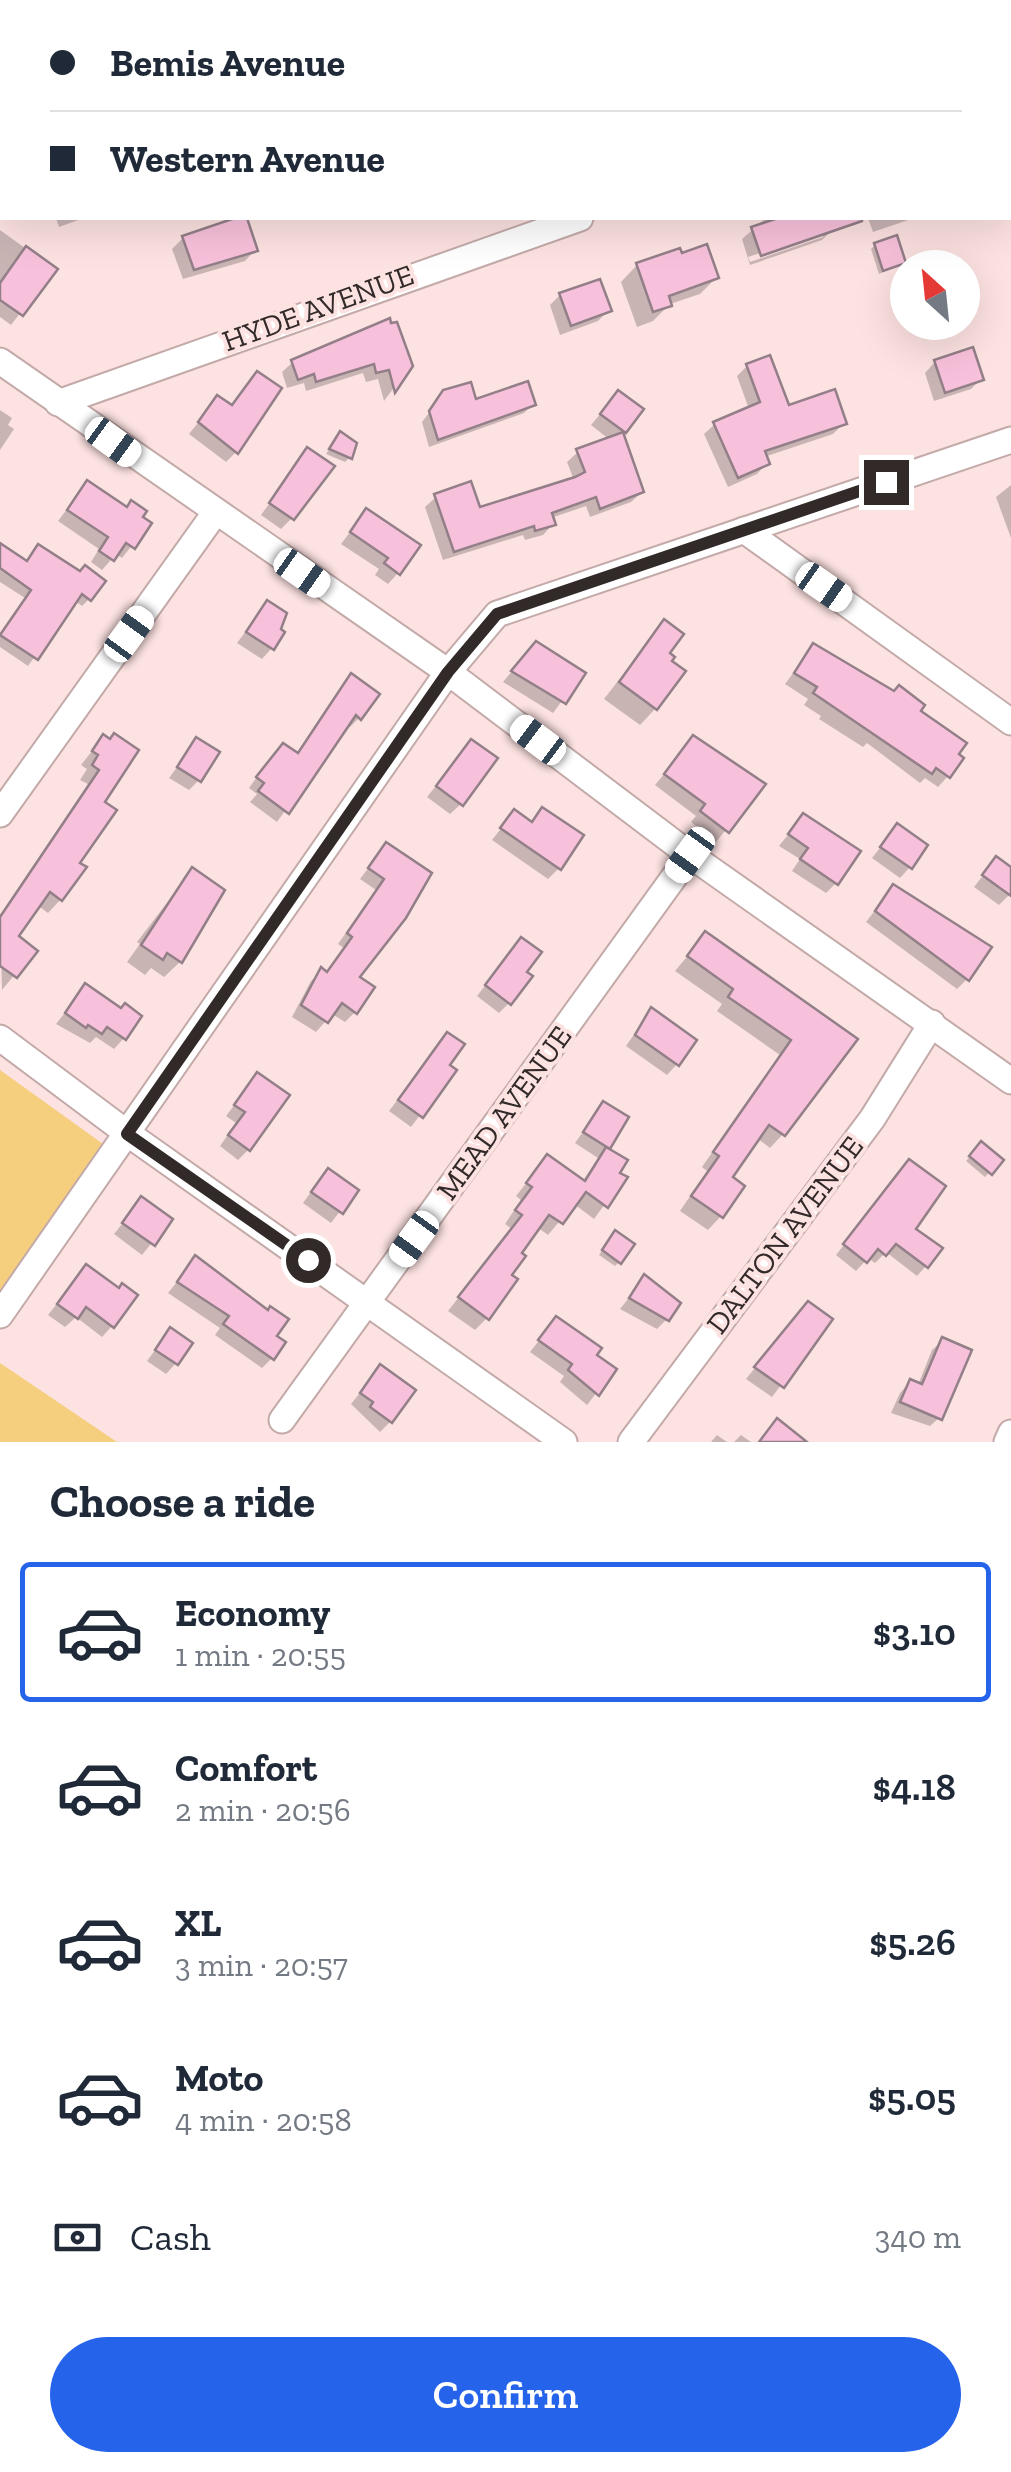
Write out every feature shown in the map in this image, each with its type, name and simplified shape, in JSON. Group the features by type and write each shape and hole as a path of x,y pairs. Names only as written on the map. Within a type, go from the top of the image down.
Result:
{"street":[{"name":"HYDE AVENUE","path":"58,403 574,220"},
{"path":"0,362 448,672 690,855 1011,1082"},
{"path":"0,1315 448,672 497,614 1011,440"},
{"path":"0,814 215,514"},
{"path":"744,530 1011,722"},
{"name":"MEAD AVENUE","path":"282,1420 690,855"},
{"name":"DALTON AVENUE","path":"631,1442 872,1119 932,1023"},
{"path":"0,1038 127,1134 564,1442"},
{"path":"1007,1442 1011,1433"}],"shaded area":[{"path":"0,1070 103,1144 0,1292"},
{"path":"0,1363 117,1442 0,1442"}],"building":[{"path":"229,220 248,220 258,251 194,270 182,236"},
{"path":"772,220 862,220 761,256 751,227"},
{"path":"897,235 902,250 890,250 890,269 883,271 874,243"},
{"path":"707,244 719,278 669,296 672,306 653,312 636,263 680,248 682,253"},
{"path":"26,246 58,269 23,316 0,300 0,283"},
{"path":"600,279 612,311 571,326 559,293"},
{"path":"390,318 391,323 397,322 413,366 395,393 389,370 376,373 374,364 316,382 314,374 298,380 291,360"},
{"path":"973,347 984,380 945,393 934,360"},
{"path":"770,355 789,405 835,389 847,424 765,451 770,464 738,478 713,422 760,402 746,364"},
{"path":"257,371 282,388 238,454 198,422 217,395 232,405"},
{"path":"528,381 536,405 438,440 429,411 443,390 471,382 476,399"},
{"path":"618,390 644,409 626,433 600,414"},
{"path":"340,431 357,443 352,459 329,449"},
{"path":"623,432 644,492 600,509 596,497 552,513 556,525 535,531 534,526 454,552 434,494 471,481 480,507 575,477 585,472 576,449"},
{"path":"307,447 335,466 294,520 269,503"},
{"path":"87,480 127,507 131,500 147,511 143,517 152,523 135,549 126,543 114,561 99,551 108,537 67,510"},
{"path":"366,508 421,545 400,575 384,563 388,558 350,532"},
{"path":"0,543 27,561 38,544 80,571 85,565 106,581 91,601 82,594 38,660 0,635 31,590 0,568"},
{"path":"267,600 287,613 281,629 285,632 274,650 246,632"},
{"path":"664,619 684,634 670,653 675,657 672,661 686,671 657,710 619,682"},
{"path":"536,641 586,673 566,704 511,671"},
{"path":"813,643 894,691 899,685 925,705 921,711 967,743 959,754 964,758 950,778 936,768 932,774 813,693 817,687 794,673"},
{"path":"351,673 380,694 361,720 356,715 289,814 258,791 264,783 256,777 283,743 298,753"},
{"path":"114,733 139,750 105,802 117,810 80,863 87,867 62,901 50,892 19,936 38,951 17,978 0,966 0,917 99,770 92,765 98,755 92,751 103,734 110,739"},
{"path":"693,735 766,784 729,833 700,811 705,804 664,774"},
{"path":"196,737 220,752 201,782 177,767"},
{"path":"471,739 498,758 463,806 436,786"},
{"path":"542,807 584,835 561,870 500,828 514,809 532,822"},
{"path":"803,813 861,851 838,885 800,859 808,848 788,834"},
{"path":"897,823 928,845 912,869 880,847"},
{"path":"386,842 432,873 406,918 360,977 375,987 357,1014 342,1003 328,1023 301,1005 321,967 327,972 352,937 347,933 384,879 368,868"},
{"path":"996,856 1011,867 1011,896 982,875"},
{"path":"192,867 225,890 182,963 167,953 163,960 141,945"},
{"path":"893,884 992,947 969,981 875,911"},
{"path":"705,931 858,1039 785,1136 769,1125 733,1177 745,1186 723,1218 691,1196 719,1156 713,1152 791,1040 728,997 733,989 687,956"},
{"path":"521,937 542,952 527,972 533,976 511,1005 485,985"},
{"path":"85,983 121,1008 125,1003 142,1016 126,1040 107,1027 102,1034 88,1025 86,1028 65,1013"},
{"path":"651,1007 697,1040 679,1066 635,1035"},
{"path":"447,1032 465,1044 450,1065 457,1070 423,1118 398,1100"},
{"path":"257,1072 290,1095 250,1151 228,1135 245,1112 234,1105"},
{"path":"603,1101 629,1117 610,1149 583,1132"},
{"path":"981,1141 1004,1160 992,1175 969,1156"},
{"path":"606,1147 628,1160 620,1173 628,1177 608,1208 586,1192 563,1224 549,1215 522,1253 526,1256 512,1275 518,1279 489,1320 458,1297 522,1215 515,1210 532,1187 526,1183 547,1154 585,1181"},
{"path":"909,1159 946,1186 916,1229 943,1248 928,1268 896,1244 886,1256 878,1249 867,1263 843,1244"},
{"path":"328,1168 359,1190 343,1214 311,1192"},
{"path":"141,1196 173,1219 155,1246 122,1223"},
{"path":"615,1230 635,1244 621,1264 602,1250"},
{"path":"195,1255 268,1310 270,1306 289,1319 277,1336 286,1342 274,1360 223,1324 229,1316 177,1282"},
{"path":"86,1264 119,1288 122,1283 138,1295 114,1328 86,1307 78,1319 57,1304"},
{"path":"644,1274 681,1303 669,1321 629,1298"},
{"path":"808,1301 833,1319 784,1388 754,1367"},
{"path":"556,1316 602,1348 597,1355 617,1369 599,1396 568,1370 572,1364 538,1340"},
{"path":"170,1327 193,1343 178,1365 155,1350"},
{"path":"942,1337 972,1350 942,1420 900,1402 910,1379 922,1384"},
{"path":"380,1364 416,1390 392,1423 370,1407 373,1402 360,1393"},
{"path":"777,1418 807,1442 759,1442"}],"route":[{"path":"308,1260 127,1134 448,672 497,614 886,482"}]}
